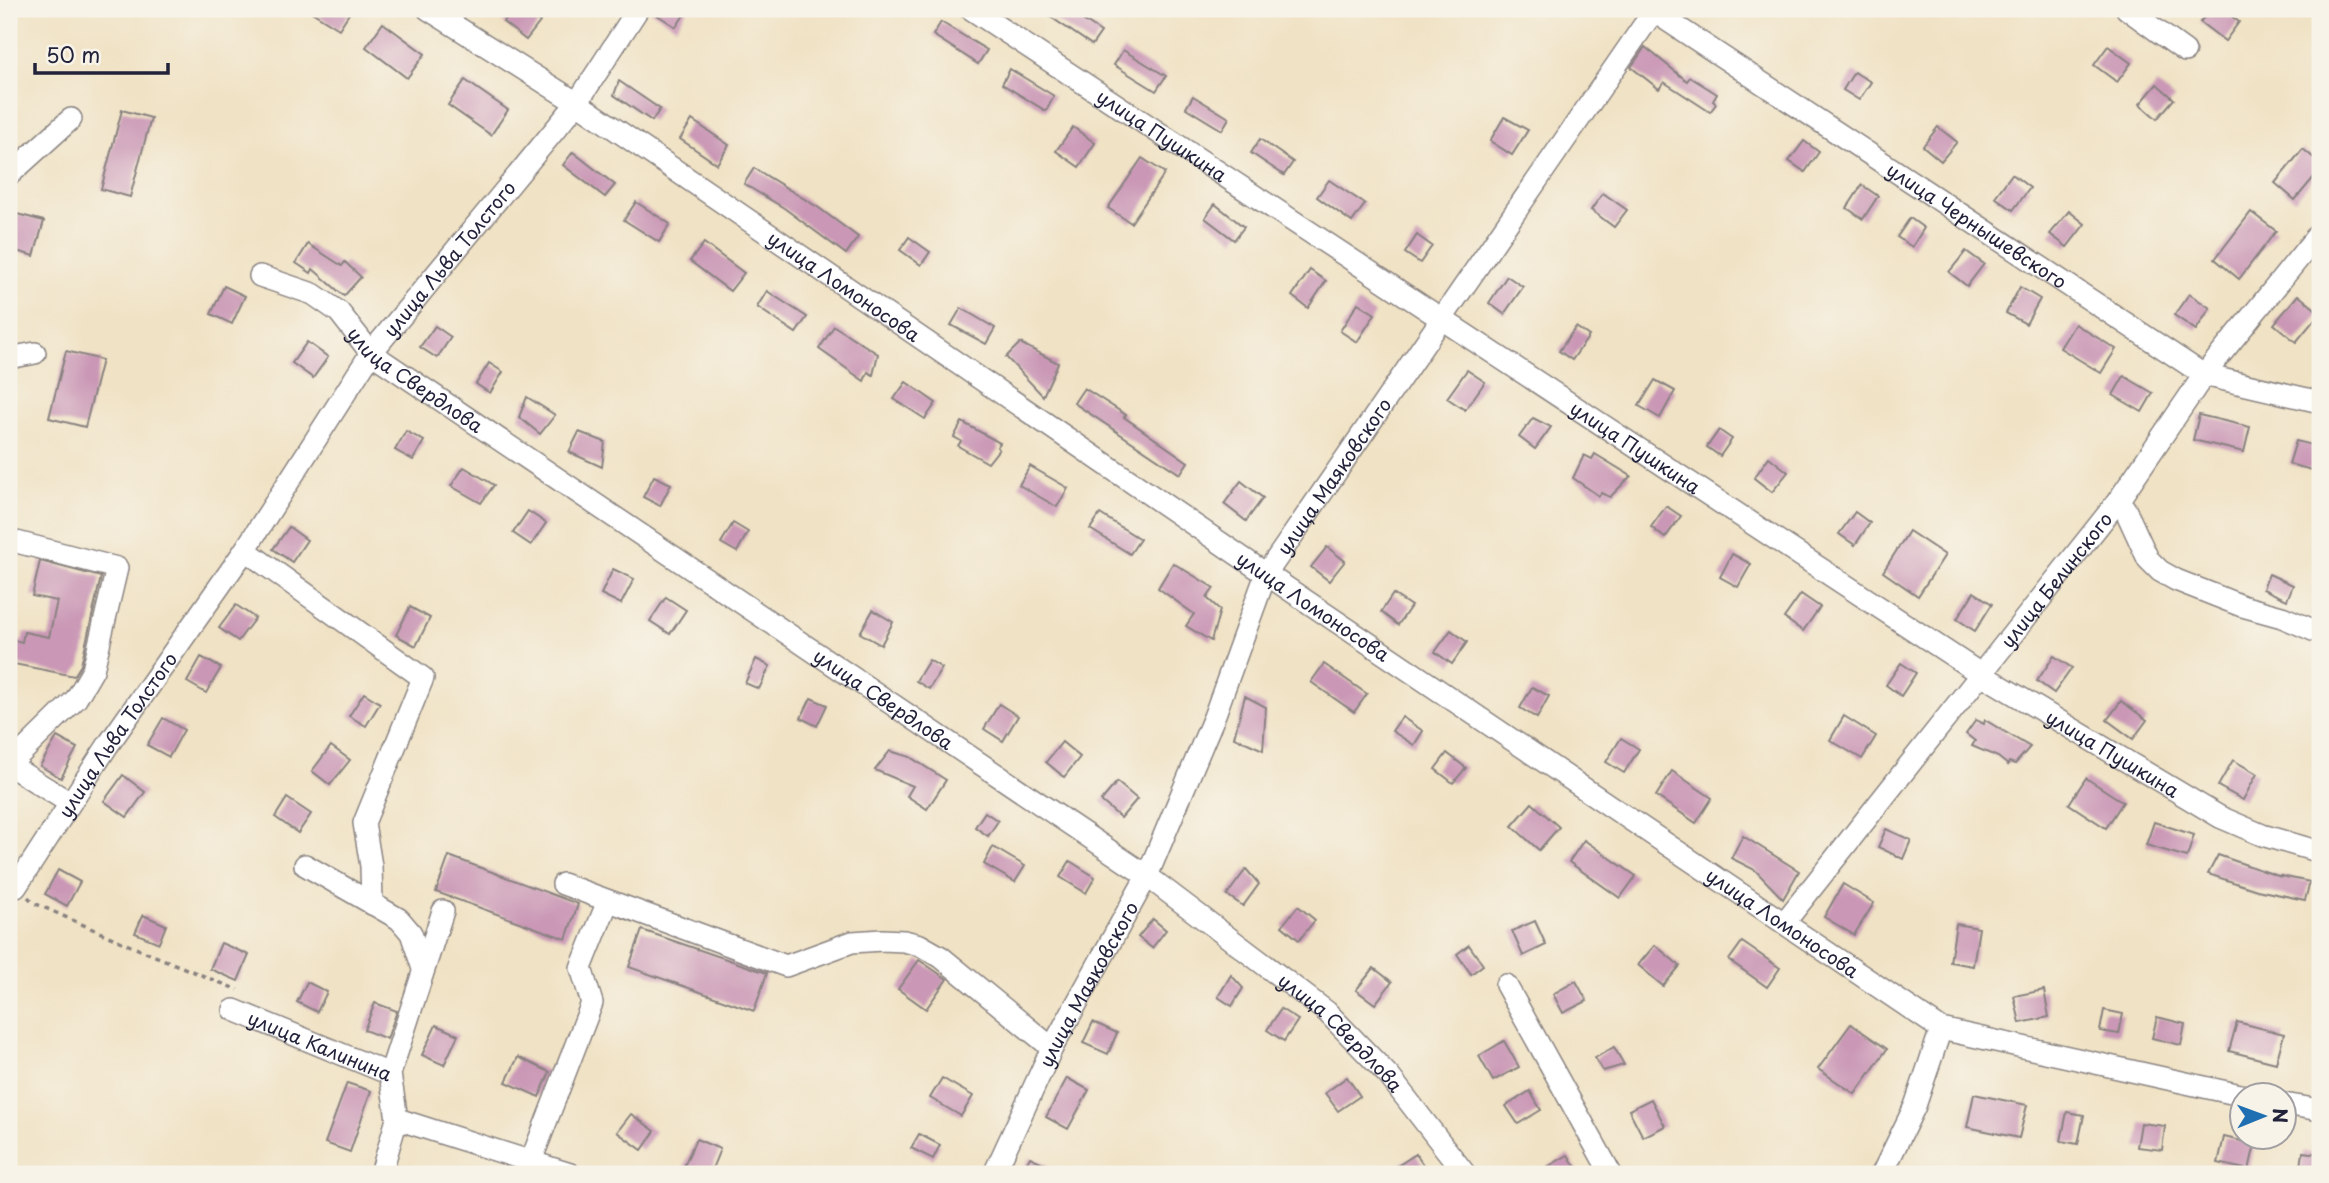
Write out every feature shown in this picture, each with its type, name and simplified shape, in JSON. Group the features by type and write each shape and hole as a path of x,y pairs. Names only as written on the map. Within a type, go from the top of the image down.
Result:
{"street":[{"name":"улица Ломоносова","path":"428,9 577,103 1266,574 1941,1029 2228,1092"},
{"name":"улица Льва Толстого","path":"13,885 245,550 371,353 577,103 638,9"},
{"name":"улица Пушкина","path":"971,9 1979,673 2220,817 2262,835 2320,852"},
{"name":"улица Маяковского","path":"995,1174 1052,1048 1147,876 1214,718 1266,574 1653,9"},
{"name":"улица Чернышевского","path":"1653,9 2204,375 2320,401"},
{"path":"2127,9 2185,51"},
{"path":"9,175 71,119"},
{"name":"улица Белинского","path":"1784,923 1979,673 2118,501 2204,375 2320,232"},
{"name":"улица Свердлова","path":"260,276 313,294 339,312 371,353 1147,876 1327,1012 1389,1076 1465,1174"},
{"path":"9,358 36,353"},
{"path":"2118,501 2125,509 2148,559 2160,571 2231,602 2291,620 2320,633"},
{"path":"9,540 117,568 93,670 76,699 9,765 70,803"},
{"path":"245,550 423,678 364,823 371,866 372,904"},
{"path":"304,865 399,919 411,933 423,969"},
{"path":"563,884 786,966 852,942 882,940 920,945 941,957 1052,1048"},
{"path":"531,1161 592,1003 581,968 608,901"},
{"path":"390,1074 443,911"},
{"path":"1506,985 1611,1174"},
{"name":"улица Калинина","path":"240,1002 390,1074 397,1119"},
{"path":"1882,1174 1915,1106 1941,1029"},
{"path":"2298,1106 2320,1110"},
{"path":"381,1174 397,1119 570,1174"}],"path":[{"path":"13,885 34,903 133,947 240,1002"}],"building":[{"path":"307,9 352,9 339,29"},
{"path":"514,9 524,9 540,22 526,40 503,22"},
{"path":"651,9 688,9 676,27"},
{"path":"1039,9 1066,9 1101,32 1092,45"},
{"path":"2211,9 2222,9 2239,22 2225,41 2200,22"},
{"path":"941,22 987,50 978,64 933,35"},
{"path":"383,23 425,54 407,78 366,47"},
{"path":"2108,46 2131,63 2117,82 2094,65"},
{"path":"1645,47 1687,81 1690,77 1717,94 1713,101 1716,104 1710,112 1664,82 1659,89 1631,67"},
{"path":"1123,50 1166,76 1156,91 1114,65"},
{"path":"1010,69 1054,96 1046,111 1002,84"},
{"path":"1854,72 1871,82 1859,100 1843,90"},
{"path":"465,80 508,110 491,135 448,105"},
{"path":"619,81 660,109 652,121 614,95"},
{"path":"2157,84 2174,99 2157,119 2140,104"},
{"path":"1193,96 1229,118 1222,130 1186,108"},
{"path":"122,110 151,118 130,197 101,189"},
{"path":"1504,117 1528,130 1512,155 1490,141"},
{"path":"692,120 729,145 717,164 680,139"},
{"path":"1073,127 1095,143 1079,167 1056,151"},
{"path":"1938,127 1957,142 1941,161 1923,146"},
{"path":"1260,139 1293,162 1284,175 1251,153"},
{"path":"1804,141 1819,152 1805,172 1789,161"},
{"path":"2303,149 2320,163 2320,170 2295,200 2275,183"},
{"path":"573,152 615,185 605,197 563,165"},
{"path":"1142,158 1165,173 1131,223 1108,208"},
{"path":"754,168 819,208 858,237 846,254 784,208 744,184"},
{"path":"2012,174 2030,188 2013,210 1995,197"},
{"path":"1329,180 1365,204 1352,222 1317,197"},
{"path":"1862,185 1878,196 1863,219 1847,208"},
{"path":"1603,193 1627,210 1614,227 1591,210"},
{"path":"636,202 670,224 659,242 624,220"},
{"path":"1215,204 1244,227 1234,240 1205,218"},
{"path":"2069,211 2085,224 2067,247 2050,234"},
{"path":"9,212 44,221 34,256 9,249"},
{"path":"2251,212 2276,231 2239,279 2215,259"},
{"path":"1910,218 1924,228 1912,247 1897,237"},
{"path":"1417,235 1432,246 1420,263 1405,253"},
{"path":"909,237 930,252 921,265 900,250"},
{"path":"704,243 744,273 730,291 690,261"},
{"path":"308,244 342,266 345,262 361,277 344,296 313,269 311,273 296,263"},
{"path":"1966,251 1984,264 1967,286 1949,272"},
{"path":"1310,270 1326,281 1308,308 1292,296"},
{"path":"1507,276 1523,287 1504,314 1489,303"},
{"path":"224,286 245,296 232,324 211,314"},
{"path":"2020,287 2040,299 2026,324 2006,313"},
{"path":"767,291 807,317 796,333 757,307"},
{"path":"2189,294 2210,308 2196,330 2174,315"},
{"path":"2298,295 2320,313 2296,342 2274,324"},
{"path":"1358,303 1375,314 1357,342 1340,331"},
{"path":"961,308 995,328 986,344 951,325"},
{"path":"2075,324 2116,349 2101,373 2060,348"},
{"path":"435,326 451,337 437,358 420,347"},
{"path":"834,326 878,354 873,375 868,372 864,381 819,349"},
{"path":"1576,327 1589,336 1572,360 1559,351"},
{"path":"307,342 328,357 313,378 292,363"},
{"path":"1020,343 1058,363 1043,396 1006,357"},
{"path":"66,351 102,360 85,427 49,418"},
{"path":"489,363 503,372 490,393 476,384"},
{"path":"1467,370 1485,382 1465,410 1447,398"},
{"path":"2124,376 2153,393 2142,412 2113,395"},
{"path":"1655,380 1675,391 1660,418 1639,406"},
{"path":"906,382 936,403 925,419 894,399"},
{"path":"1084,388 1126,415 1124,417 1188,462 1180,474 1074,403"},
{"path":"527,397 555,415 540,434 519,417"},
{"path":"2199,415 2250,427 2244,452 2193,440"},
{"path":"1533,418 1551,427 1535,449 1519,437"},
{"path":"962,422 1000,443 997,447 999,449 988,463 958,446 961,441 954,437"},
{"path":"1719,430 1732,439 1720,456 1707,447"},
{"path":"406,431 424,441 413,460 395,450"},
{"path":"579,432 605,442 602,467 569,452"},
{"path":"2296,441 2320,447 2320,472 2289,464"},
{"path":"1595,454 1631,476 1610,497 1601,493 1599,496 1573,478 1584,455 1592,459"},
{"path":"1769,457 1788,472 1772,492 1754,478"},
{"path":"1030,466 1068,488 1057,507 1019,485"},
{"path":"464,467 494,485 481,503 451,486"},
{"path":"654,476 671,484 660,506 643,497"},
{"path":"1241,481 1263,498 1246,521 1224,504"},
{"path":"1666,506 1681,516 1665,538 1651,527"},
{"path":"528,511 546,523 531,545 513,533"},
{"path":"1855,512 1870,523 1855,545 1839,534"},
{"path":"1100,514 1140,539 1130,554 1090,529"},
{"path":"733,523 748,532 737,552 721,543"},
{"path":"289,527 307,540 292,562 273,549"},
{"path":"1909,531 1945,555 1918,596 1883,572"},
{"path":"1327,547 1345,561 1329,581 1311,567"},
{"path":"1732,554 1751,564 1738,587 1720,577"},
{"path":"40,561 101,577 81,665 74,676 9,663 9,639 22,642 24,632 49,637 57,601 32,596"},
{"path":"1173,563 1214,588 1207,598 1220,610 1211,641 1186,626 1194,614 1158,588"},
{"path":"613,569 634,579 621,604 601,594"},
{"path":"2269,574 2293,585 2287,600 2263,589"},
{"path":"1974,592 1992,604 1975,631 1957,619"},
{"path":"1393,594 1411,606 1398,625 1381,612"},
{"path":"1801,594 1820,607 1803,631 1784,618"},
{"path":"666,597 686,610 670,634 650,621"},
{"path":"236,605 255,618 238,641 219,628"},
{"path":"410,607 430,618 416,646 396,635"},
{"path":"873,610 893,622 881,645 860,633"},
{"path":"1451,630 1467,642 1452,664 1435,652"},
{"path":"2054,656 2072,668 2054,693 2037,681"},
{"path":"201,657 221,668 206,693 187,682"},
{"path":"756,659 770,666 759,689 745,683"},
{"path":"929,660 942,668 929,689 916,681"},
{"path":"1901,663 1916,673 1901,696 1886,685"},
{"path":"1324,664 1367,694 1354,712 1311,682"},
{"path":"1532,687 1549,696 1537,718 1520,708"},
{"path":"364,693 380,703 366,726 349,716"},
{"path":"1245,696 1266,707 1263,750 1234,737"},
{"path":"811,698 827,705 817,726 801,718"},
{"path":"2121,701 2147,720 2133,739 2107,720"},
{"path":"999,704 1018,716 1003,741 984,729"},
{"path":"1844,716 1876,736 1862,759 1830,740"},
{"path":"1402,717 1423,731 1414,745 1392,731"},
{"path":"163,718 184,730 169,757 147,745"},
{"path":"1976,720 1984,724 1985,720 2030,747 2015,764 2009,762 2008,765 1998,757 1972,746 1975,741 1966,734"},
{"path":"57,737 77,748 61,778 40,766"},
{"path":"1621,738 1639,749 1624,773 1606,762"},
{"path":"1062,742 1080,757 1064,777 1046,762"},
{"path":"331,746 350,760 330,785 312,771"},
{"path":"890,751 910,757 946,780 927,809 907,796 913,786 875,770"},
{"path":"1447,753 1466,768 1453,783 1435,769"},
{"path":"2233,760 2257,774 2243,800 2218,786"},
{"path":"1672,771 1712,798 1696,823 1656,796"},
{"path":"123,775 145,792 127,817 104,801"},
{"path":"2086,778 2123,802 2106,828 2069,804"},
{"path":"1117,782 1137,799 1121,818 1101,801"},
{"path":"287,798 311,814 298,833 275,817"},
{"path":"1532,803 1559,827 1539,850 1512,826"},
{"path":"985,812 998,821 988,836 975,827"},
{"path":"2154,822 2194,835 2187,857 2146,845"},
{"path":"1886,829 1911,840 1903,859 1878,847"},
{"path":"1743,836 1799,871 1783,899 1755,870 1731,858"},
{"path":"1584,840 1636,876 1620,898 1569,862"},
{"path":"993,847 1025,866 1015,882 984,864"},
{"path":"2218,855 2281,877 2310,882 2305,900 2257,890 2208,874"},
{"path":"449,856 578,904 566,939 436,892"},
{"path":"1070,861 1095,877 1086,893 1060,877"},
{"path":"1246,869 1259,884 1243,906 1227,895"},
{"path":"58,870 80,882 67,906 45,894"},
{"path":"1843,884 1874,903 1854,935 1824,917"},
{"path":"1298,906 1315,920 1299,940 1282,926"},
{"path":"143,915 166,925 159,943 135,933"},
{"path":"1153,919 1166,930 1152,948 1138,937"},
{"path":"1535,921 1546,945 1523,956 1512,931"},
{"path":"1956,924 1979,928 1973,966 1950,962"},
{"path":"642,930 767,973 754,1011 629,967"},
{"path":"1742,942 1780,968 1767,987 1729,960"},
{"path":"221,943 249,955 238,981 210,969"},
{"path":"1469,945 1483,965 1471,974 1457,954"},
{"path":"1655,945 1680,966 1663,986 1638,965"},
{"path":"919,960 947,979 926,1009 898,989"},
{"path":"1374,968 1392,982 1375,1004 1356,990"},
{"path":"1231,975 1243,988 1232,1006 1218,997"},
{"path":"1576,981 1587,1001 1563,1013 1553,994"},
{"path":"307,982 327,992 317,1012 297,1002"},
{"path":"2044,990 2049,1017 2020,1023 2014,996"},
{"path":"375,1003 397,1011 387,1039 364,1030"},
{"path":"1281,1009 1298,1020 1284,1041 1267,1030"},
{"path":"2104,1010 2123,1014 2119,1034 2100,1031"},
{"path":"2157,1017 2185,1024 2181,1045 2152,1038"},
{"path":"1093,1022 1117,1033 1108,1054 1083,1043"},
{"path":"2237,1022 2284,1034 2276,1063 2229,1051"},
{"path":"1851,1024 1887,1049 1855,1094 1818,1069"},
{"path":"436,1025 458,1035 444,1065 422,1055"},
{"path":"1504,1041 1519,1067 1493,1081 1479,1056"},
{"path":"1614,1047 1624,1065 1603,1071 1595,1058"},
{"path":"518,1057 550,1072 539,1097 506,1082"},
{"path":"1347,1077 1360,1096 1338,1111 1325,1093"},
{"path":"942,1078 973,1096 961,1116 930,1098"},
{"path":"1067,1078 1089,1090 1068,1129 1046,1117"},
{"path":"347,1083 371,1091 350,1152 325,1143"},
{"path":"1530,1091 1541,1110 1518,1124 1506,1106"},
{"path":"1974,1094 2027,1105 2019,1138 1967,1127"},
{"path":"1651,1099 1665,1126 1643,1137 1629,1110"},
{"path":"2067,1112 2084,1115 2078,1144 2061,1141"},
{"path":"631,1114 655,1131 642,1150 617,1132"},
{"path":"2141,1123 2165,1126 2162,1150 2137,1147"},
{"path":"919,1134 940,1145 933,1159 911,1148"},
{"path":"2224,1137 2228,1138 2228,1152 2253,1152 2249,1170 2218,1163"},
{"path":"696,1139 720,1149 710,1174 684,1166"},
{"path":"2303,1152 2320,1154 2320,1174 2300,1174"},
{"path":"1416,1154 1429,1174 1385,1174"},
{"path":"1568,1155 1580,1174 1535,1174"},
{"path":"1030,1157 1066,1174 1021,1174"}]}
